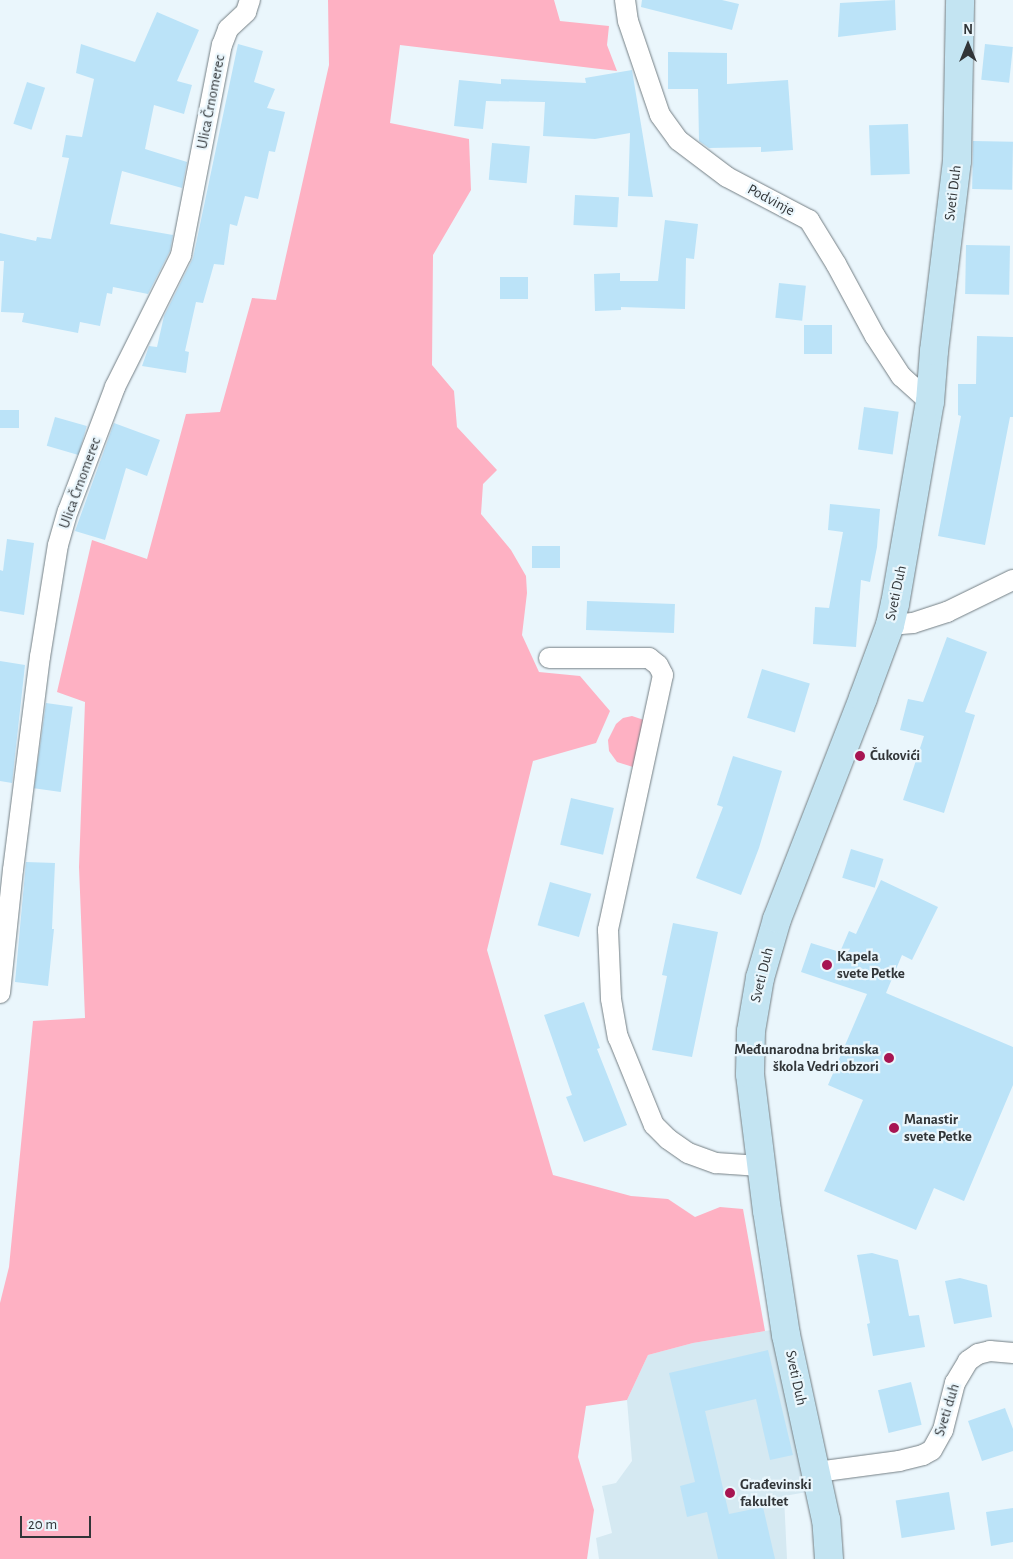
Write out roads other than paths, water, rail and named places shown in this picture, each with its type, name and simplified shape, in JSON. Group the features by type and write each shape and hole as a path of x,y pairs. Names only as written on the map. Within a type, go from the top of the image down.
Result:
{"main road":[{"name":"Sveti Duh","path":"829,1559 826,1520 786,1335 760,1166 749,1058 751,1031 760,978 777,919 890,625 930,402 934,350 957,162 960,0"}],"street":[{"name":"Ulica Črnomerec","path":"0,993 12,870 40,657 58,545 68,511 115,387 181,255 222,45 228,29 246,12 250,0"},
{"name":"Podvinje","path":"625,0 628,21 660,115 678,140 728,177 809,220 836,264 875,336 901,376 930,402"},
{"path":"890,625 913,623 947,612 1013,580"},
{"path":"549,658 649,658 658,665 663,674 608,930 611,999 618,1037 654,1125 668,1139 688,1153 716,1163 760,1166"},
{"name":"Sveti duh","path":"817,1472 900,1461 923,1455 932,1450 943,1430 954,1383 968,1361 978,1354 990,1351 1013,1353"}],"place":[{"name":"Čukovići","path":"860,756"},
{"name":"Kapela svete Petke","path":"827,965"},
{"name":"Međunarodna britanska škola Vedri obzori","path":"889,1058"},
{"name":"Manastir svete Petke","path":"894,1128"},
{"name":"Građevinski fakultet","path":"730,1493"}]}
